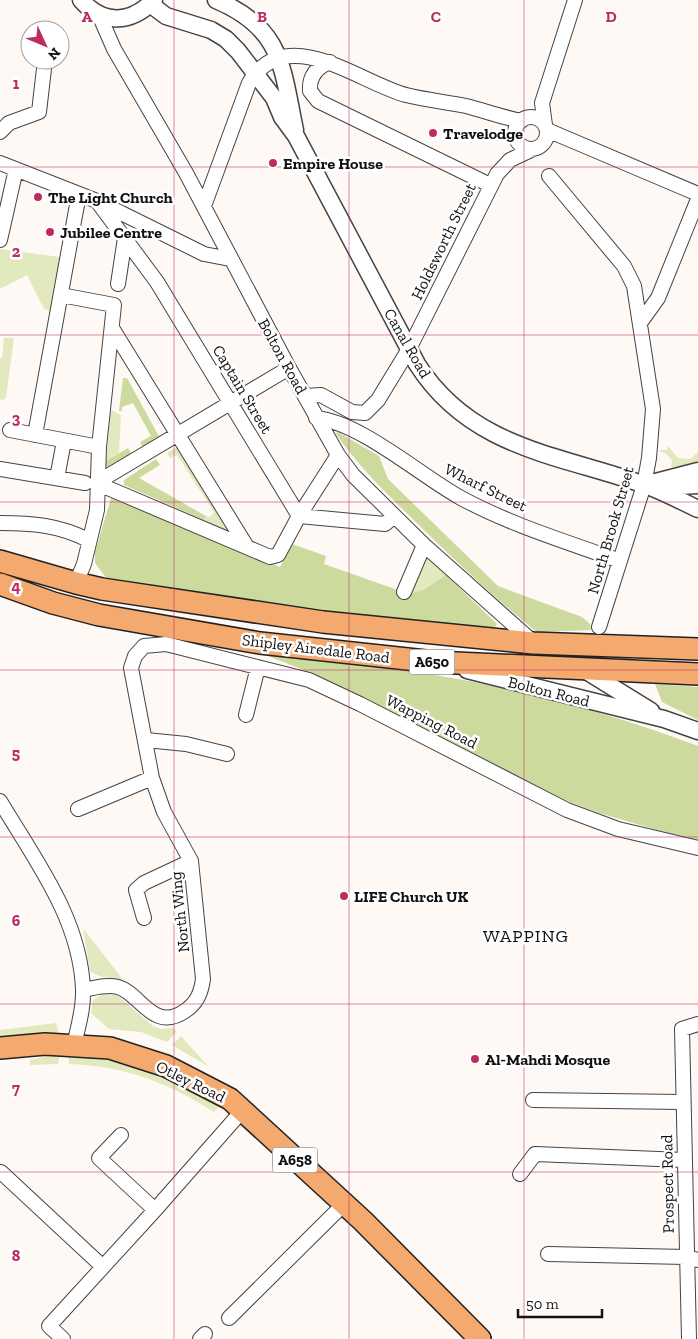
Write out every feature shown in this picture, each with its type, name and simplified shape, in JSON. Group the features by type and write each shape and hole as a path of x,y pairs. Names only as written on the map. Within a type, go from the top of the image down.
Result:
{"main road":[{"name":"Shipley Airedale Road","path":"0,561 80,574 102,588 323,622 533,643 698,649"},
{"path":"80,574 84,595 118,605 155,611 193,631"},
{"name":"Shipley Airedale Road","path":"0,584 53,603 100,615 260,643 435,662 580,667 698,674"},
{"path":"533,643 580,667"},
{"name":"A658","path":"0,1048 44,1044 74,1045"},
{"name":"Otley Road","path":"74,1045 110,1048 166,1066 230,1099 343,1205 363,1221 471,1336"}],"street":[{"path":"81,0 91,11 100,17 119,18 132,16 151,1"},
{"name":"Canal Road","path":"216,0 230,6 253,23 273,45 267,65 274,98 282,117 296,136"},
{"path":"537,147 546,128 542,103 575,0"},
{"name":"Canal Road","path":"151,1 166,16 212,30 267,65 296,136 420,369 443,398 472,422 485,430 572,465 648,487 698,509"},
{"name":"Bolton Road","path":"100,17 114,49 204,206 230,259 338,455 354,475 424,545 533,643"},
{"path":"204,206 249,83 267,65 291,56 330,62 397,92 456,104 496,115 524,119 537,118 546,128 574,142 698,194"},
{"path":"330,62 320,66 311,78 309,86 311,94 323,104 490,185"},
{"path":"0,132 9,123 38,112 44,70"},
{"path":"516,136 524,119 542,103"},
{"path":"496,115 516,136 522,147 574,142"},
{"name":"Holdsworth Street","path":"305,396 321,395 352,412 365,413 378,400 409,349 490,185 510,160 516,136"},
{"name":"Holdsworth Street","path":"510,160 537,147"},
{"path":"0,164 79,194 204,254 230,259"},
{"path":"0,240 16,169"},
{"name":"North Brook Street","path":"549,176 624,266 634,286 653,409 648,487 620,560 599,627"},
{"path":"35,435 79,194"},
{"path":"640,323 658,298 698,199"},
{"name":"Captain Street","path":"97,202 157,282 299,516"},
{"path":"118,284 125,238"},
{"path":"60,295 114,305 99,447 91,483 97,510 80,574"},
{"path":"112,328 247,547"},
{"path":"91,483 289,368"},
{"name":"Wharf Street","path":"316,418 331,420 360,433 462,498 532,529 620,560"},
{"path":"10,430 99,447"},
{"path":"57,478 64,441"},
{"path":"0,469 91,483 270,557 278,555 282,550 299,516 338,455"},
{"path":"648,487 698,472"},
{"name":"Canal Road","path":"648,487 698,485"},
{"path":"299,516 385,524 394,516"},
{"path":"0,523 29,523 56,526 88,540"},
{"path":"404,592 424,545"},
{"name":"Wapping Road","path":"144,646 166,644 309,680 360,704 567,810 618,829 698,848"},
{"name":"North Wing","path":"83,990 110,986 120,988 155,1015 168,1017 180,1014 190,1007 200,993 203,979 192,862 164,812 152,778 131,668 134,656 144,646"},
{"name":"Bolton Road","path":"435,662 664,719 698,731"},
{"path":"246,715 258,667"},
{"name":"Bolton Road","path":"580,667 664,719"},
{"path":"146,740 186,744 227,754"},
{"path":"78,809 152,778"},
{"path":"0,801 67,917 77,947 83,990 81,1016 74,1045"},
{"path":"144,918 136,890 144,883 192,862"},
{"name":"Prospect Road","path":"689,1339 692,1258 684,1166 682,1028 698,1024"},
{"path":"533,1100 682,1102"},
{"path":"63,1339 49,1326 102,1266 156,1210 242,1111"},
{"path":"121,1135 99,1158 156,1210"},
{"path":"520,1174 535,1154 684,1166 698,1175"},
{"path":"1,1172 102,1266"},
{"path":"229,1318 343,1205"},
{"path":"548,1254 692,1258"}],"green space":[{"path":"0,249 60,257 50,311 44,309 27,275 0,289"},
{"path":"4,338 14,338 6,397 3,400 0,399 0,358 2,358"},
{"path":"123,378 127,378 161,440 144,449 140,442 151,436 133,403 122,407 122,411 119,411"},
{"path":"111,410 121,415 119,453 106,461"},
{"path":"338,432 379,456 388,479 498,586 582,617 590,624 591,630 537,632 480,584 390,497 346,448 336,434"},
{"path":"180,445 231,533 204,520 206,516 210,517 214,512 177,455 170,458 167,453"},
{"path":"668,446 678,458 690,459 698,452 698,464 671,467 672,460 664,452 660,452 660,450 667,450"},
{"path":"128,448 132,455 111,468 106,466 106,461"},
{"path":"156,459 160,465 139,478 206,516 204,520 124,485 124,480"},
{"path":"111,498 280,567 292,544 326,556 324,564 409,594 425,589 446,575 497,624 494,629 389,624 107,579 95,563 95,552"},
{"path":"426,556 446,575 425,589 409,594"},
{"path":"258,652 413,671 502,688 601,713 698,746 698,842 599,813 565,800 321,677"},
{"path":"655,684 698,687 698,720 662,702"},
{"path":"83,928 124,981 102,977 90,971"},
{"path":"103,994 117,995 153,1026 162,1029 173,1028 177,1031 167,1042 141,1032 109,1029 91,1013 93,1000"},
{"path":"56,1023 59,1034 0,1040 0,1030"},
{"path":"181,1036 209,1067 172,1045"},
{"path":"60,1053 58,1064 30,1065 30,1060"},
{"path":"68,1053 110,1057 167,1073 221,1104 214,1112 197,1101 145,1077 109,1068 69,1064"}],"place":[{"name":"Travelodge","path":"433,133"},
{"name":"Empire House","path":"273,163"},
{"name":"The Light Church","path":"38,197"},
{"name":"Jubilee Centre","path":"50,232"},
{"name":"LIFE Church UK","path":"344,896"},
{"name":"Al‐Mahdi Mosque","path":"475,1059"}],"district":[{"name":"WAPPING","path":"526,936"}]}
